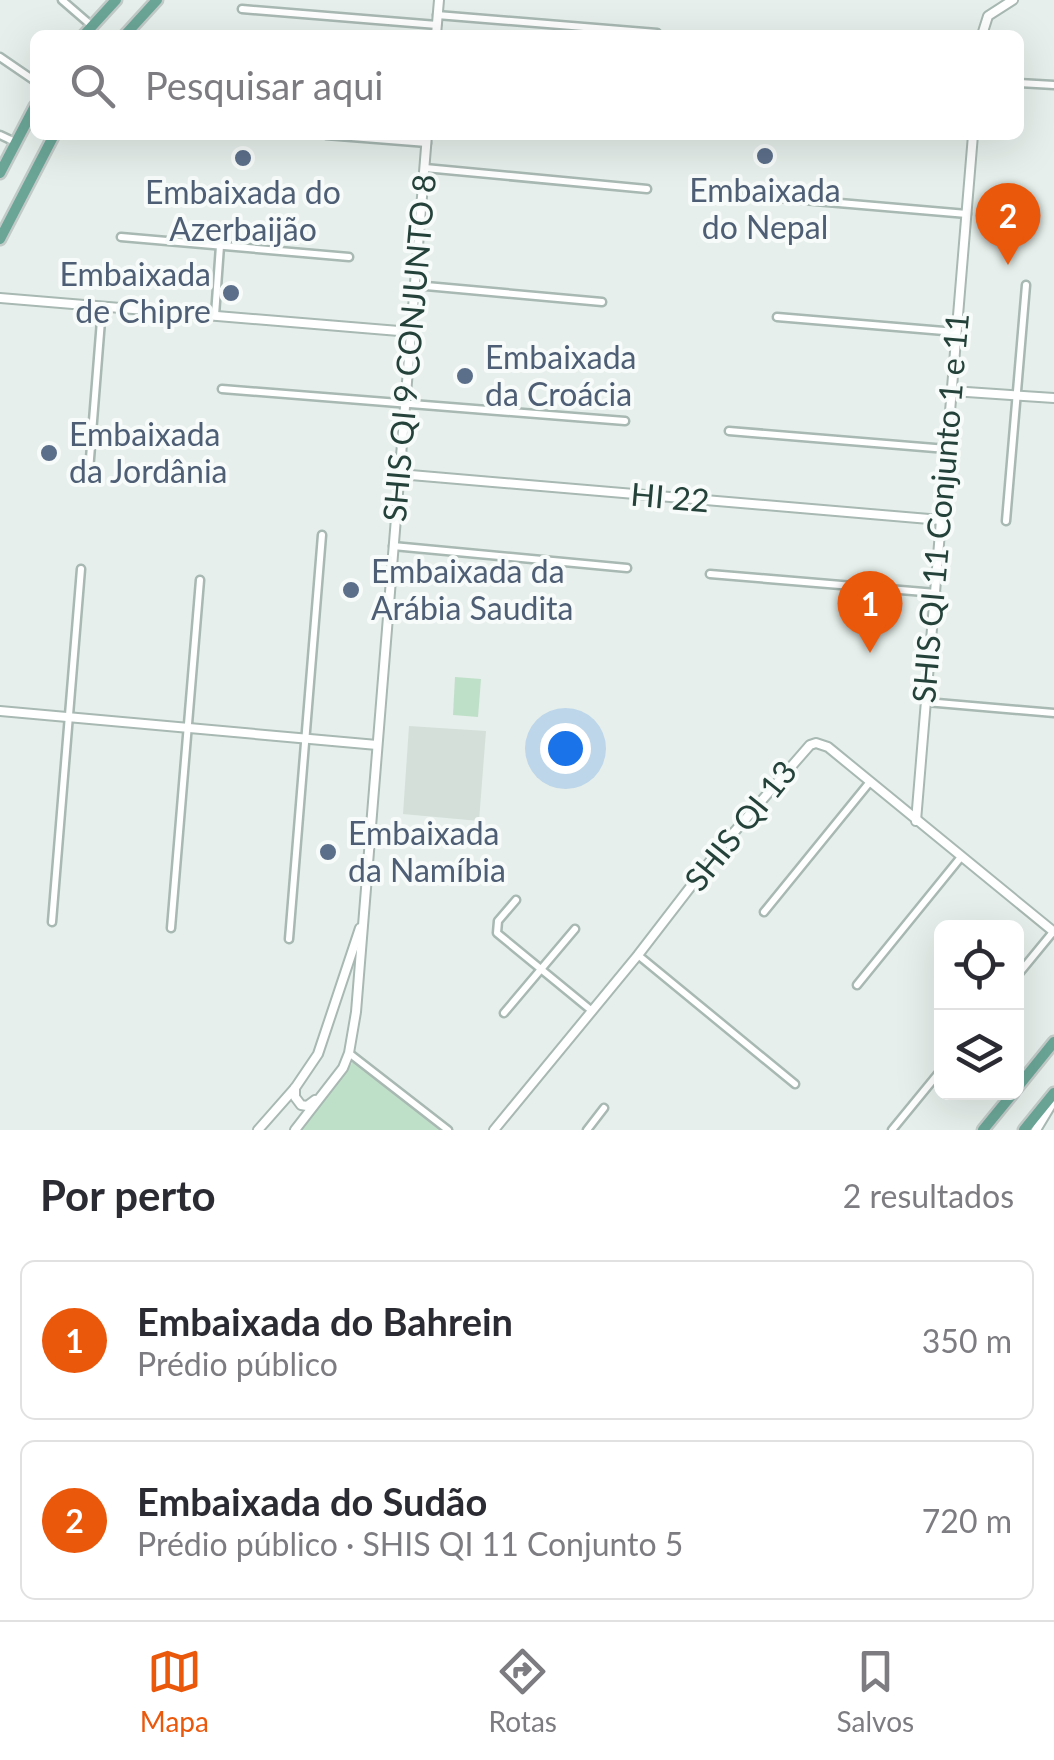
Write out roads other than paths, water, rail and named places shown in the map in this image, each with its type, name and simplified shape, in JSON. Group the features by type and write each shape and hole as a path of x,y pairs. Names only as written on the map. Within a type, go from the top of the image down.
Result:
{"main road":[{"path":"88,30 116,0"},
{"path":"129,30 153,2"},
{"path":"0,173 30,115"},
{"path":"2,234 51,140"},
{"path":"2,234 2,213 17,206"},
{"path":"1024,1080 1054,1042"},
{"path":"1024,1130 1054,1097"},
{"path":"984,1130 1008,1100"}],"street":[{"path":"62,0 88,30"},
{"path":"437,25 439,0"},
{"path":"984,30 988,16 1013,0"},
{"path":"242,9 437,25 574,30"},
{"path":"0,57 30,78"},
{"path":"1024,83 1054,86"},
{"path":"0,135 16,142"},
{"name":"SHIS QI 9 CONJUNTO 8","path":"363,919 427,140"},
{"name":"SHIS QI 11 Conjunto 1 e 11","path":"916,821 973,140"},
{"path":"425,168 647,188"},
{"path":"746,195 966,214"},
{"path":"121,237 349,257"},
{"path":"215,315 220,246"},
{"path":"415,285 602,302"},
{"path":"1006,521 1026,285"},
{"path":"0,298 411,332"},
{"path":"89,470 102,308"},
{"path":"777,317 956,332"},
{"path":"222,389 625,420"},
{"path":"952,391 1054,398"},
{"path":"729,431 947,448"},
{"name":"HI 22","path":"399,474 941,520"},
{"path":"289,940 322,535"},
{"path":"394,546 626,568"},
{"path":"52,922 81,569"},
{"path":"710,574 936,593"},
{"path":"171,928 200,580"},
{"path":"925,702 1054,713"},
{"path":"0,711 377,745"},
{"name":"SHIS QI 13","path":"494,1130 638,956 722,846 810,745 828,747 1054,932"},
{"path":"764,912 870,783"},
{"path":"858,985 961,857"},
{"path":"516,900 498,921 497,934 592,1011"},
{"path":"258,1130 318,1054 363,919"},
{"path":"295,1130 344,1068 349,1053 363,919"},
{"path":"504,1014 576,929"},
{"path":"1024,968 1054,932"},
{"path":"638,956 795,1084"},
{"path":"335,1006 346,1003 356,1012"},
{"path":"349,1053 448,1130"},
{"path":"892,1130 934,1079"},
{"path":"294,1088 298,1104 307,1106 328,1090"},
{"path":"1036,1130 1054,1097"},
{"path":"586,1130 604,1108"}],"place":[{"name":"Embaixada do Nepal","path":"765,156"},
{"name":"Embaixada do Azerbaijão","path":"243,158"},
{"name":"Embaixada do Sudão","path":"1008,265"},
{"name":"Embaixada de Chipre","path":"231,293"},
{"name":"Embaixada da Croácia","path":"465,376"},
{"name":"Embaixada da Jordânia","path":"49,453"},
{"name":"Embaixada da Arábia Saudita","path":"351,590"},
{"name":"Embaixada do Bahrein","path":"870,653"},
{"name":"Embaixada da Namíbia","path":"328,852"}]}
